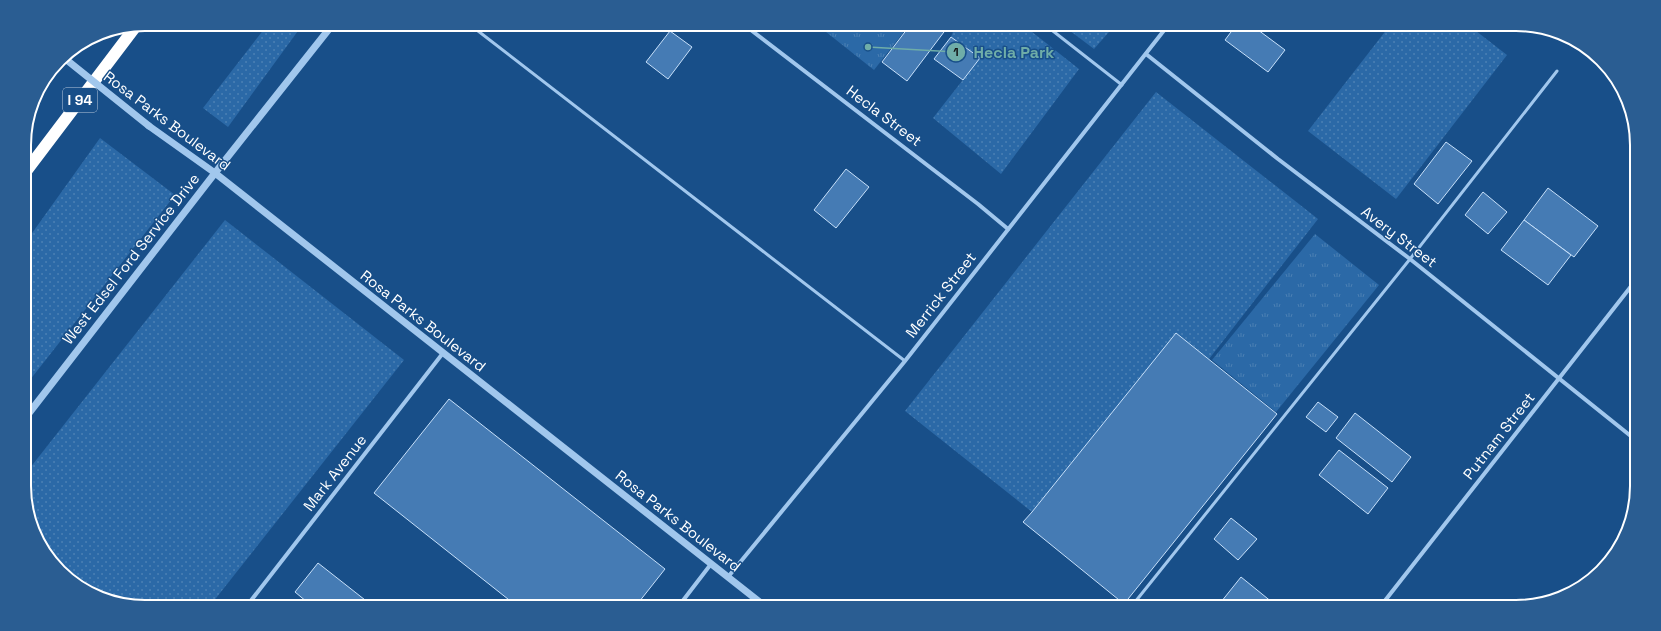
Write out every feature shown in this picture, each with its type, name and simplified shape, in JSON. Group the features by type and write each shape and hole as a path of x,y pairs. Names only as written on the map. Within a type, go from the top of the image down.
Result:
{"highway":[{"name":"I 94","path":"31,165 132,32"}],"street":[{"name":"West Edsel Ford Service Drive","path":"31,411 215,172 327,31"},
{"name":"Hecla Street","path":"752,31 978,204 1008,229"},
{"name":"Merrick Street","path":"728,577 905,360 1164,31"},
{"name":"Avery Street","path":"1146,54 1278,159 1410,259 1630,435"},
{"name":"Rosa Parks Boulevard","path":"68,61 149,126 215,172 757,600"},
{"name":"Putnam Street","path":"1385,600 1630,288"},
{"name":"Mark Avenue","path":"251,600 443,353"},
{"path":"683,600 711,564"}],"lane":[{"path":"478,31 905,360"},
{"path":"1053,31 1122,85"},
{"path":"1137,600 1410,259 1557,71"}],"green space":[{"path":"263,31 298,31 228,127 203,108"},
{"path":"825,31 905,31 874,70"},
{"path":"953,31 1031,31 1079,69 1001,174 933,118 980,58 951,37"},
{"path":"1070,31 1110,31 1094,49"},
{"path":"1386,31 1476,31 1507,55 1396,199 1308,131"},
{"path":"1156,92 1318,219 1209,359 1176,333 1032,512 905,411"},
{"path":"100,138 175,195 31,379 31,235"},
{"path":"225,220 404,360 215,600 130,599 108,594 82,581 59,561 43,537 33,508 31,494 31,467"},
{"path":"1315,234 1379,285 1276,412 1212,360"}],"building":[{"path":"670,31 692,47 668,79 646,62"},
{"path":"906,31 945,31 907,81 882,62"},
{"path":"1232,31 1259,31 1285,50 1268,72 1225,40"},
{"path":"951,37 980,58 963,80 934,59"},
{"path":"1446,142 1472,161 1438,204 1414,184"},
{"path":"846,169 869,187 836,228 814,210"},
{"path":"1548,188 1598,226 1574,257 1524,220"},
{"path":"1483,192 1507,212 1488,234 1465,215"},
{"path":"1524,220 1571,255 1548,285 1501,250"},
{"path":"1176,333 1277,414 1127,600 1119,600 1023,522"},
{"path":"449,399 665,569 641,600 509,600 374,493"},
{"path":"1318,402 1338,417 1326,432 1306,417"},
{"path":"1355,413 1411,457 1392,482 1336,438"},
{"path":"1339,450 1388,488 1368,514 1319,475"},
{"path":"1231,518 1257,539 1238,560 1214,539"},
{"path":"318,563 365,600 305,600 295,592"},
{"path":"1241,577 1269,600 1223,600"}],"place":[{"name":"Hecla Park","path":"868,47"}]}
